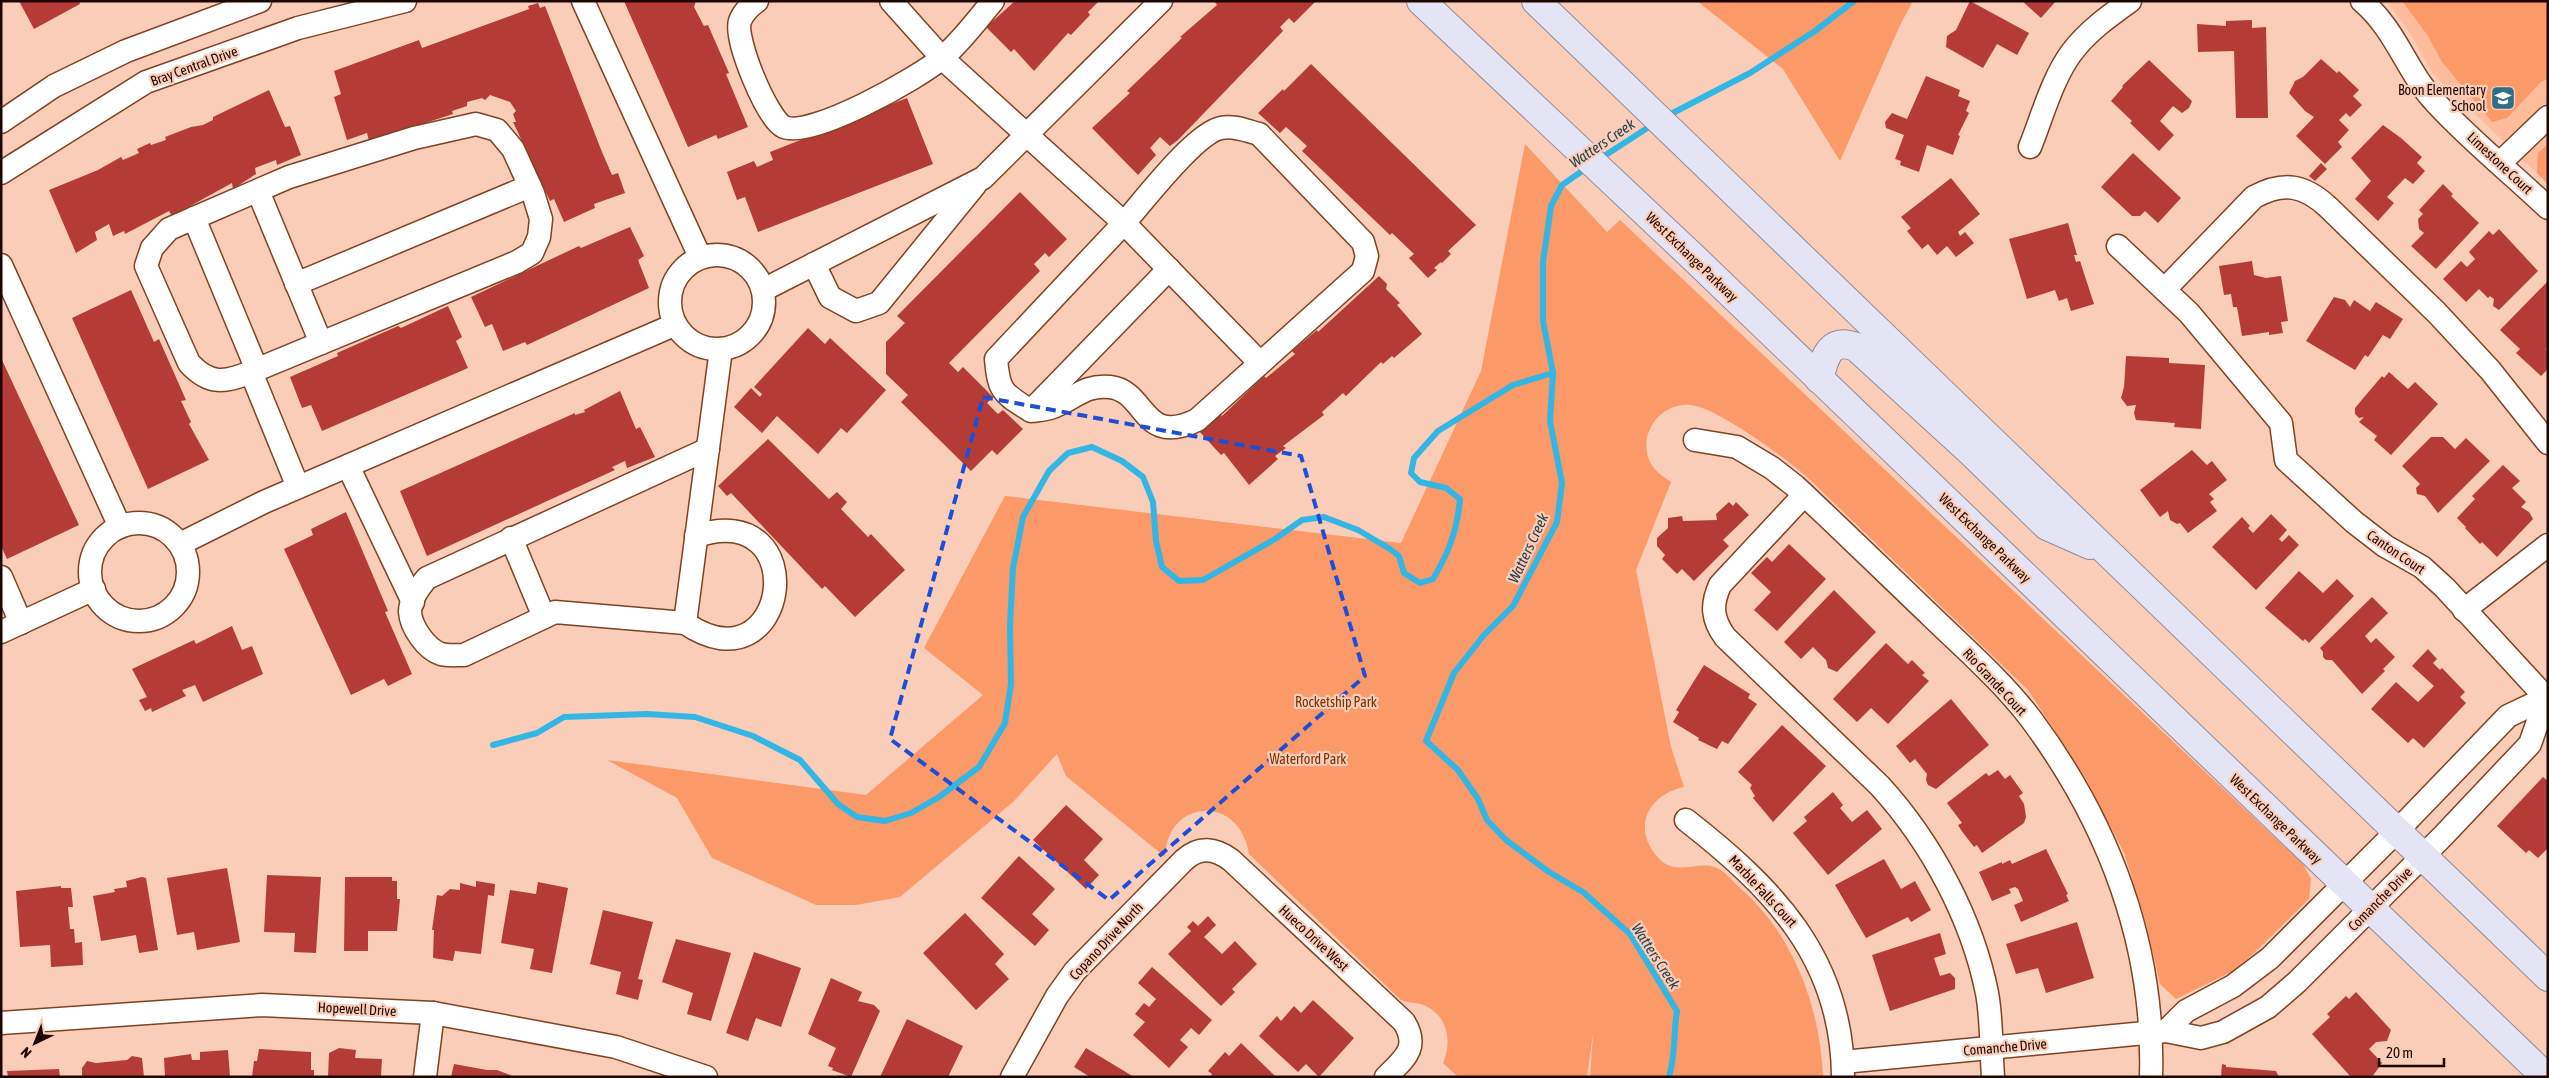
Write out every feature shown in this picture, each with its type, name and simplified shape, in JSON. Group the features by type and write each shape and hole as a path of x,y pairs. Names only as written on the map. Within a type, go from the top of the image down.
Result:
{"main road":[{"name":"West Exchange Parkway","path":"1421,1 1696,260 2344,885 2546,1077"},
{"path":"1536,1 2548,977"},
{"path":"1820,379 1824,362 1834,346 1844,343 1856,347 1972,453 2047,526 2107,552"}],"street":[{"path":"1,122 54,86 126,51 260,1"},
{"name":"Bray Central Drive","path":"1,173 146,82 298,28 405,1"},
{"path":"583,1 700,257"},
{"path":"757,1 749,6 740,21 740,39 772,115 784,126 796,128 812,125 878,99 942,58 993,1"},
{"path":"814,264 830,297 856,311 879,303 981,179 1161,1"},
{"path":"2030,147 2051,95 2072,53 2101,22 2130,1"},
{"name":"Limestone Court","path":"2362,1 2394,36 2419,81 2436,103 2548,208"},
{"path":"900,4 942,58 1124,223 1260,363"},
{"path":"2500,163 2548,118"},
{"path":"476,124 497,130 513,148 530,186 541,219 539,237 532,253 517,262 321,344 239,377 220,380 200,376 189,363 146,266 152,248 169,229 258,191 289,177 405,141 476,124"},
{"path":"1220,128 1239,128 1259,134 1363,242 1367,256 1363,271 1260,363 1197,420 1180,428 1158,426 1127,396 1113,387 1094,386 1049,409 1031,411 1004,394 997,374 996,358 1124,223 1200,139 1220,128"},
{"path":"763,290 981,179"},
{"path":"296,284 530,186"},
{"path":"2118,246 2165,289 2254,197 2269,190 2285,187 2301,189 2316,196 2437,313 2490,370 2548,443"},
{"path":"258,191 321,344"},
{"path":"194,218 298,487"},
{"path":"715,254 732,257 746,264 756,276 763,290 764,305 761,320 753,333 741,343 712,350 697,346 684,338 674,325 669,301 675,278 686,266 700,257 715,254"},
{"path":"1,264 120,527"},
{"path":"1031,411 1169,269"},
{"name":"Canton Court","path":"2165,289 2201,327 2281,423 2286,460 2354,522 2384,546 2422,567 2547,698"},
{"path":"180,544 298,487 674,325"},
{"path":"685,623 721,349"},
{"name":"Rio Grande Court","path":"1695,440 1737,447 1772,468 1804,495 2000,682 2030,719 2070,776 2117,873 2131,916 2160,1032 2151,1077"},
{"path":"696,536 714,530 732,530 750,537 764,548 773,564 777,582 775,600 766,617 753,630 736,637 718,638 700,634 685,623 555,612 464,655 452,656 440,654 424,642 415,629 410,611 419,587 428,578 511,538 708,449"},
{"path":"348,466 413,602"},
{"path":"1804,495 1720,585 1714,598 1713,612 1717,625 1725,637 1880,786 1902,810 1942,875 1969,930 1987,994 1993,1077"},
{"path":"146,524 159,527 180,544 188,567 185,590 175,605 161,616 143,620 125,619 104,605 94,589 90,569 93,556 99,544 108,534 120,527 146,524"},
{"path":"511,538 544,617"},
{"path":"2464,610 2548,545"},
{"path":"1,577 11,627 94,589"},
{"path":"2160,1032 2186,1011 2233,986 2270,958 2344,885 2508,716 2547,698"},
{"name":"Comanche Drive","path":"1843,1070 1991,1048 2160,1032 2201,1038 2222,1032 2242,1023 2268,1007 2297,982 2423,856 2530,744 2547,698"},
{"name":"Marble Falls Court","path":"1686,820 1728,853 1772,897 1802,933 1823,976 1836,1014 1843,1070"},
{"name":"Hueco Drive West","path":"1205,849 1223,854 1231,860 1404,1022 1411,1040 1405,1058 1386,1077"},
{"name":"Copano Drive North","path":"1012,1077 1057,996 1075,971 1184,860 1192,853 1205,849"},
{"name":"Hopewell Drive","path":"1,1023 262,1005 434,1013 616,1047 706,1077"},
{"path":"425,1077 434,1013"}],"highlighted area":[{"path":"983,397 1301,456 1365,676 1109,900 890,739"}],"shaded area":[{"name":"Boon Elementary School","path":"2387,1 2548,1 2548,184 2433,74 2411,35"}],"green space":[{"path":"1697,1 1913,1 1901,23 1840,161 1783,69"},
{"name":"Boon Elementary School","path":"2402,1 2548,1 2548,79 2541,82 2507,118 2492,122 2442,62 2428,36"},
{"path":"1525,144 1607,232 1620,220 2303,864 2311,879 2309,899 2253,954 2233,971 2176,999 2160,984 2146,923 2124,853 2086,779 2028,690 1807,477 1734,424 1703,408 1691,405 1669,409 1660,415 1653,423 1646,443 1651,464 1671,482 1636,570 1671,747 1684,787 1662,796 1654,803 1645,821 1645,832 1648,843 1662,862 1678,867 1709,866 1723,872 1759,907 1775,928 1801,974 1810,999 1821,1051 1823,1077 1590,1077 1593,1033 1587,1077 1458,1077 1443,1063 1446,1054 1447,1037 1442,1021 1437,1014 1421,1004 1401,1000 1249,854 1243,834 1232,821 1219,813 1204,811 1190,814 1178,823 1169,837 1165,857 1066,776 1057,754 1013,802 900,897 856,905 816,905 712,858 677,798 607,760 866,795 983,695 924,648 1005,496 1401,543 1481,371"},
{"path":"2548,144 2548,184 2537,173 2538,153"}],"building":[{"path":"19,1 79,1 80,4 34,29"},
{"path":"624,1 696,1 694,7 704,26 708,25 729,73 726,74 748,127 718,139 716,135 688,147"},
{"path":"1015,1 1099,1 1088,12 1090,15 1071,35 1068,33 1034,71 1014,49 1011,52 986,27"},
{"path":"1214,1 1316,1 1294,23 1289,18 1280,27 1283,31 1178,140 1170,146 1160,137 1150,148 1156,155 1138,175 1092,128 1130,93 1127,91 1182,38 1180,37 1217,5"},
{"path":"1970,1 2029,33 2017,55 1997,44 1983,68 1946,47 1947,36 1956,30"},
{"path":"2022,1 2056,1 2041,18"},
{"path":"538,3 540,8 545,6 602,152 612,175 618,173 625,193 594,204 595,208 564,222 554,199 550,201 513,122 516,122 513,114 516,111 510,102 490,95 485,100 482,98 467,102 467,106 452,111 453,114 369,141 367,133 347,140 334,97 341,94 334,71 419,40 422,48 529,9 528,6"},
{"path":"2252,20 2252,28 2266,27 2268,118 2236,118 2234,51 2198,52 2197,24 2226,26 2226,21"},
{"path":"2321,59 2337,73 2339,71 2359,90 2353,96 2362,105 2350,117 2346,113 2339,120 2349,130 2338,142 2342,147 2325,164 2296,136 2314,117 2305,111 2289,93 2295,81 2303,77"},
{"path":"2149,60 2192,101 2189,108 2182,113 2173,106 2160,121 2174,135 2159,151 2130,123 2132,121 2111,101 2122,86"},
{"path":"1311,64 1476,225 1448,251 1451,254 1434,268 1437,270 1428,278 1409,258 1414,254 1392,233 1390,235 1302,151 1307,146 1286,127 1280,133 1258,113"},
{"path":"1926,76 1960,90 1958,96 1970,101 1966,111 1969,113 1958,135 1960,136 1953,155 1927,145 1919,172 1900,165 1901,161 1895,159 1904,135 1886,128 1885,122 1892,113 1907,119"},
{"path":"269,90 285,127 290,126 301,155 277,165 276,160 255,168 256,174 233,189 232,183 172,216 169,211 125,234 124,231 113,236 109,224 95,232 97,240 76,253 49,190 98,170 121,157 123,160 139,153 137,149 150,143 151,145 166,140 165,137 191,127 203,125 213,120 213,117"},
{"path":"907,98 933,164 758,232 745,197 737,200 727,172 754,161 757,167 773,160 770,152"},
{"path":"2383,125 2422,157 2417,163 2425,171 2413,184 2405,178 2387,197 2394,203 2378,221 2355,199 2371,181 2351,158"},
{"path":"2133,153 2181,198 2158,223 2145,211 2140,216 2132,216 2101,187"},
{"path":"2321,163 2327,169 2315,181 2309,176"},
{"path":"1951,178 1980,214 1958,232 1960,236 1965,232 1974,243 1956,257 1947,246 1937,255 1928,244 1922,249 1907,231 1911,228 1901,217"},
{"path":"2443,184 2453,194 2451,196 2479,223 2436,269 2411,246 2424,233 2419,229 2418,219 2423,214 2419,210"},
{"path":"1020,192 1067,239 1049,257 1045,253 1034,264 1040,271 949,363 958,372 963,367 993,397 987,403 998,414 1003,410 1023,429 997,455 992,450 971,471 901,402 908,395 886,374 886,342 905,323 897,316"},
{"path":"2068,223 2077,255 2074,255 2076,262 2080,261 2094,304 2071,311 2067,298 2059,301 2055,290 2027,299 2009,239"},
{"path":"630,227 644,256 638,260 649,288 527,345 525,342 503,351 492,324 485,327 471,297 579,246 581,248"},
{"path":"2499,229 2538,271 2499,310 2493,306 2494,299 2490,296 2488,298 2479,289 2466,302 2443,279 2461,261 2467,267 2475,259 2469,252 2489,231 2493,235"},
{"path":"2252,261 2254,275 2266,278 2281,276 2288,321 2281,322 2283,333 2269,335 2269,332 2242,336 2237,307 2233,307 2231,294 2224,295 2219,266"},
{"path":"1379,276 1387,284 1386,289 1400,303 1397,305 1422,334 1394,358 1392,356 1383,364 1381,362 1346,396 1343,393 1322,412 1324,415 1283,446 1286,448 1275,456 1278,459 1249,485 1224,453 1221,455 1198,430 1219,412 1222,416 1264,376 1266,378 1295,354 1292,351 1317,330 1318,332"},
{"path":"2547,282 2548,347 2545,350 2548,349 2548,369 2541,376 2516,353 2520,349 2500,330"},
{"path":"131,290 154,342 159,339 186,400 181,401 191,422 189,424 209,460 148,489 72,318"},
{"path":"2334,297 2345,300 2350,307 2354,300 2370,311 2376,302 2403,319 2390,339 2383,335 2368,357 2365,355 2355,370 2306,341"},
{"path":"448,306 462,337 456,341 468,368 322,431 311,405 302,408 290,377 338,356 337,353 398,326 401,328"},
{"path":"808,328 825,344 830,338 886,390 847,433 841,428 818,454 777,416 762,433 734,407 751,388 760,397 762,394 754,387"},
{"path":"2126,356 2169,358 2169,363 2205,365 2201,429 2174,427 2175,423 2136,420 2134,413 2136,405 2127,406 2121,398 2124,387"},
{"path":"1,358 79,525 7,559 1,546"},
{"path":"2389,372 2408,389 2415,382 2438,404 2391,455 2374,440 2377,436 2359,422 2364,417 2359,418 2355,414 2355,408 2382,376 2384,378"},
{"path":"620,391 636,429 640,427 655,457 627,468 625,461 612,467 615,470 427,556 400,491 575,413 575,415 585,412 584,410"},
{"path":"2431,437 2443,437 2455,449 2466,438 2490,461 2438,513 2425,496 2417,494 2416,488 2420,484 2402,466"},
{"path":"768,439 829,499 837,492 847,502 841,509 868,537 871,534 905,570 855,617 825,586 822,589 731,493 727,496 718,486"},
{"path":"2192,450 2207,465 2212,461 2227,480 2209,494 2214,499 2210,502 2217,511 2188,533 2180,523 2177,524 2170,520 2168,511 2160,517 2140,490"},
{"path":"2503,465 2520,481 2512,488 2526,502 2521,507 2529,512 2533,519 2497,557 2482,542 2480,544 2457,518 2475,499 2472,496"},
{"path":"1729,502 1733,506 1736,502 1749,515 1723,540 1729,546 1694,581 1682,569 1677,574 1662,559 1665,555 1657,546 1657,538 1668,528 1668,518 1682,516 1683,521 1717,520 1716,514"},
{"path":"346,512 388,611 385,612 412,674 388,686 384,679 351,695 284,549 313,535 311,529"},
{"path":"2271,514 2287,530 2279,539 2282,542 2289,535 2299,545 2256,590 2212,547 2242,517 2253,533"},
{"path":"1789,544 1826,579 1777,631 1754,610 1771,592 1751,573 1767,557 1772,562"},
{"path":"2299,571 2323,593 2337,579 2354,596 2309,643 2305,639 2303,641 2265,608"},
{"path":"1834,590 1876,632 1837,672 1828,668 1826,660 1813,647 1801,659 1784,642"},
{"path":"2372,597 2388,613 2365,636 2371,643 2376,638 2395,657 2383,669 2385,671 2362,694 2332,660 2326,660 2323,657 2323,652 2320,648"},
{"path":"232,626 242,650 252,646 263,674 203,702 195,685 182,690 186,696 152,712 151,708 145,711 139,700 147,697 132,669 194,640 196,644"},
{"path":"1886,643 1908,664 1912,660 1925,673 1922,675 1929,681 1888,724 1871,708 1857,722 1833,699"},
{"path":"2428,649 2437,659 2433,663 2440,670 2442,668 2465,692 2460,697 2466,703 2424,748 2413,738 2408,743 2371,709 2396,682 2418,702 2434,686 2412,666"},
{"path":"1704,665 1750,694 1748,698 1757,704 1728,744 1722,741 1717,749 1698,740 1699,738 1673,722 1679,712 1676,710"},
{"path":"1951,699 1989,745 1936,789 1928,785 1926,780 1927,774 1915,759 1910,763 1896,746"},
{"path":"1782,725 1826,766 1773,822 1753,798 1755,796 1750,788 1752,785 1738,772"},
{"path":"1998,770 2005,779 2010,775 2023,793 2019,796 2024,804 2026,817 2024,823 1982,853 1977,845 1974,847 1961,830 1958,825 1962,823 1947,803 1986,773 1989,776"},
{"path":"2543,777 2548,781 2548,848 2538,858 2529,850 2526,853 2497,826"},
{"path":"1833,792 1843,805 1840,808 1852,822 1867,810 1882,829 1828,875 1793,833 1807,821 1804,817"},
{"path":"1066,805 1103,839 1084,860 1099,875 1086,889 1033,840"},
{"path":"2046,849 2068,894 2066,895 2069,901 2021,922 2014,905 2023,901 2018,889 2015,887 2009,889 2011,893 1992,901 1979,872 2010,860 2012,864"},
{"path":"1019,856 1055,889 1032,914 1049,930 1035,946 981,898"},
{"path":"1884,859 1901,889 1915,881 1931,910 1911,922 1908,917 1866,938 1835,885"},
{"path":"227,868 240,942 197,950 194,932 177,935 167,878"},
{"path":"267,875 321,877 316,953 294,952 295,933 264,932"},
{"path":"142,877 146,878 158,950 139,953 136,935 101,941 93,896 115,892 114,889 127,887 126,881"},
{"path":"345,877 392,877 392,881 397,881 397,899 400,899 397,931 368,931 368,951 344,951"},
{"path":"476,881 495,884 494,896 488,895 481,954 455,951 453,961 433,958 434,930 432,930 437,895 442,896 450,889 460,890 460,883 476,887"},
{"path":"538,882 568,888 552,973 530,969 534,949 501,943 510,890 536,894"},
{"path":"61,886 61,888 71,888 73,907 68,907 70,929 74,929 75,943 82,942 83,965 51,967 50,945 20,947 16,891"},
{"path":"603,910 653,922 638,979 643,980 638,1000 616,994 621,972 590,964"},
{"path":"965,913 1004,954 995,964 1009,979 976,1010 923,953"},
{"path":"1208,916 1216,925 1204,937 1222,954 1235,941 1257,964 1232,989 1235,992 1221,1006 1168,954 1191,931 1187,927 1193,921 1198,926"},
{"path":"2077,922 2094,978 2046,993 2038,968 2016,974 2006,944"},
{"path":"1940,933 1946,954 1934,958 1940,976 1950,973 1955,978 1955,989 1890,1011 1872,955"},
{"path":"676,939 731,953 711,1021 687,1014 693,993 662,982"},
{"path":"754,952 801,968 781,1027 756,1018 748,1041 726,1033"},
{"path":"1152,967 1212,1020 1199,1035 1191,1028 1180,1040 1188,1047 1169,1068 1133,1035 1145,1022 1135,1014 1144,1003 1149,1007 1156,999 1138,983"},
{"path":"831,978 862,992 858,1001 874,1005 880,1011 851,1077 832,1070 833,1068 828,1066 836,1048 808,1034"},
{"path":"2356,992 2391,1030 2387,1041 2376,1042 2369,1049 2382,1063 2372,1077 2351,1077 2312,1034 2330,1017 2327,1014 2346,996 2349,999"},
{"path":"1313,1000 1354,1038 1319,1077 1306,1064 1298,1072 1259,1036 1277,1016 1281,1021 1294,1006 1301,1013"},
{"path":"907,1019 963,1046 948,1077 880,1077"},
{"path":"1241,1043 1276,1077 1210,1077 1212,1074 1208,1071 1225,1052 1229,1056"},
{"path":"339,1048 356,1050 355,1058 382,1059 381,1077 328,1077 329,1053"},
{"path":"1086,1048 1134,1077 1090,1077 1074,1067"},
{"path":"259,1049 311,1052 311,1070 314,1070 314,1077 252,1077 254,1061 257,1061"},
{"path":"228,1050 230,1077 165,1077 164,1058 191,1054 192,1060 200,1060 200,1052"},
{"path":"132,1056 142,1058 144,1077 82,1077 82,1068 87,1061 96,1063 127,1060"},
{"path":"454,1064 497,1070 515,1077 451,1077"},
{"path":"2222,1064 2226,1065 2226,1067 2276,1071 2279,1077 2221,1077"},
{"path":"59,1069 60,1077 8,1077 7,1071"}],"waterway":[{"name":"Watters Creek","path":"1665,117 1750,73 1815,31 1854,1"},
{"name":"Watters Creek","path":"1598,160 1655,123"},
{"name":"Watters Creek","path":"1588,167 1562,185 1551,206 1543,262 1543,321 1553,373 1550,421 1562,483 1557,522 1513,606 1484,635 1454,673 1426,741 1458,770 1478,799 1487,820 1506,840 1549,872 1583,892 1630,934 1677,1011 1673,1060 1669,1077"},
{"path":"493,745 537,733 564,717 647,714 695,717 753,736 800,760 838,804 857,817 885,821 911,813 939,797 979,767 1005,723 1011,684 1010,625 1013,568 1023,517 1049,471 1068,453 1092,447 1122,461 1143,477 1153,502 1156,541 1162,567 1179,581 1203,580 1275,539 1302,520 1324,517 1358,530 1390,549 1399,556 1404,573 1420,583 1433,579 1444,560 1457,521 1460,499 1446,488 1420,482 1411,473 1414,458 1438,431 1513,385 1553,373"}],"place":[{"name":"Boon Elementary School","path":"2503,98"}],"park label":[{"name":"Rocketship Park","path":"1336,702"},
{"name":"Waterford Park","path":"1308,759"}]}
